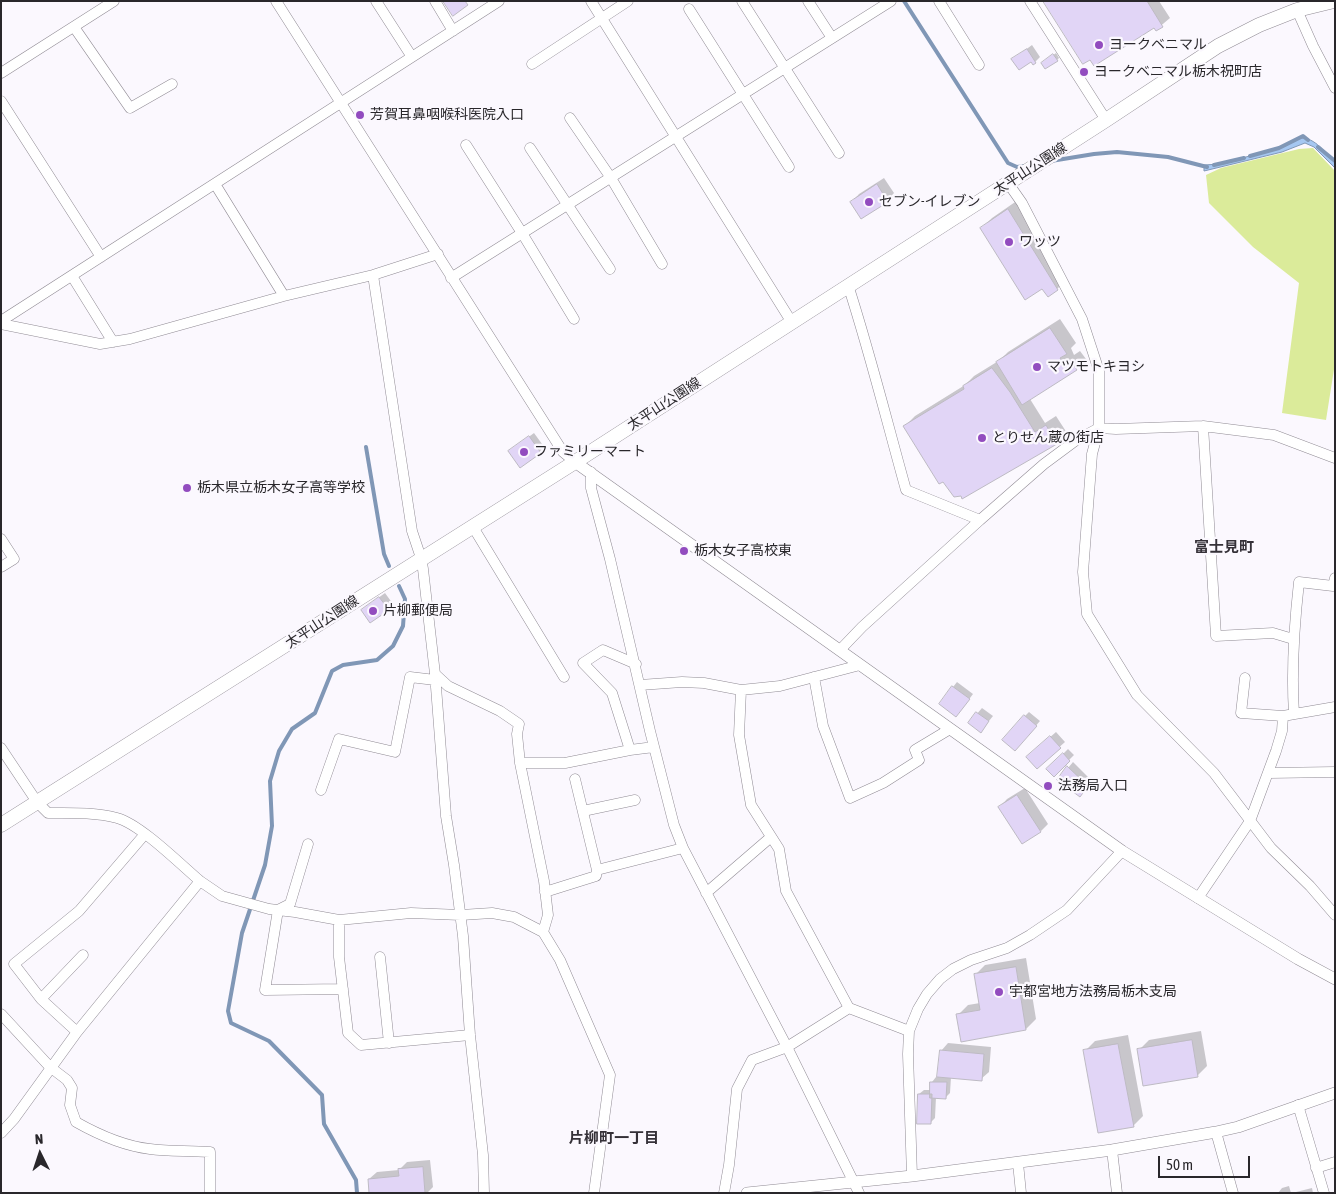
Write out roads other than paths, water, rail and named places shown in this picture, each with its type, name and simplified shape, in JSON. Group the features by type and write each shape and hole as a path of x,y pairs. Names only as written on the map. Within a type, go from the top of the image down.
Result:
{"main road":[{"name":"太平山公園線","path":"1,825 575,462 1232,38 1297,10 1334,1"}],"street":[{"path":"1,73 114,1"},
{"path":"276,1 438,254 451,278 564,452 575,462 1122,851 1298,959 1335,979"},
{"path":"376,1 412,57"},
{"path":"435,1 453,31"},
{"path":"1,322 499,1"},
{"path":"591,1 791,321"},
{"path":"532,64 628,1"},
{"path":"742,1 839,154"},
{"path":"808,1 832,38"},
{"path":"869,1 875,11"},
{"path":"451,278 891,1"},
{"path":"939,1 979,65"},
{"path":"1030,1 1106,120"},
{"path":"689,9 790,167"},
{"path":"1297,10 1335,88"},
{"path":"74,27 130,108 172,84"},
{"path":"1,101 101,257"},
{"path":"570,118 611,178 662,264"},
{"path":"466,145 574,319"},
{"path":"530,148 610,269"},
{"path":"1008,183 1022,203 1082,319 1099,371 1099,428 1092,454 1083,572 1087,614 1137,695 1214,773 1271,848 1310,886 1335,915"},
{"path":"215,184 284,296"},
{"path":"1,322 100,344 113,342 284,296 373,275 438,254"},
{"path":"373,275 412,531 421,558 435,677 446,816 461,915 470,1035 483,1155 484,1193"},
{"path":"72,276 113,342"},
{"path":"848,285 866,341 884,414 906,490 980,520"},
{"path":"1203,426 1216,636 1273,633 1293,639"},
{"path":"840,650 862,627 1044,464 1075,441 1099,428 1116,430 1203,426 1274,435 1335,458"},
{"path":"591,472 591,488 636,664 654,747 674,825 683,848 787,1046 856,1188"},
{"path":"473,527 564,677"},
{"path":"1,539 14,559 1,568"},
{"path":"1198,898 1250,821 1269,773 1288,715 1299,582 1334,586 1335,578"},
{"path":"630,750 612,693 583,663 603,650 636,664"},
{"path":"640,685 682,682 704,683 742,690 780,686 860,665"},
{"path":"321,790 339,738 395,752 410,677 435,677 448,686 500,711 519,724 517,734 520,763 548,915 543,932"},
{"path":"814,677 822,726 850,798 883,783 919,760 915,750 950,729"},
{"path":"1245,678 1241,713 1288,715 1335,707"},
{"path":"742,690 739,735 746,783 751,805 779,849 786,891 849,1008 909,1031"},
{"path":"520,763 565,763 654,747"},
{"path":"1,748 37,802 48,813 94,814 119,818 145,834 200,881 222,896 278,910 339,920 411,913 461,915 492,913 514,917 543,932 560,960 610,1075 594,1193"},
{"path":"1269,773 1335,772"},
{"path":"545,892 596,876 597,870 575,779"},
{"path":"583,811 635,800"},
{"path":"77,1032 41,999 14,964 79,911 145,834"},
{"path":"706,893 771,837"},
{"path":"278,910 290,904 308,844"},
{"path":"597,870 683,848"},
{"path":"912,1176 909,1031 918,1009 927,994 940,979 953,969 971,960 1007,948 1067,910 1122,851"},
{"path":"1,1133 14,1119 77,1032 200,881"},
{"path":"278,910 265,990 343,989"},
{"path":"339,920 339,957 348,1033 360,1045 470,1035"},
{"path":"41,999 83,955"},
{"path":"380,957 389,1043"},
{"path":"724,1193 737,1089 752,1060 787,1046 849,1008"},
{"path":"1,1014 50,1067 67,1080 72,1088 70,1105 76,1122 123,1143 150,1149 210,1152 210,1193"},
{"path":"747,1193 856,1188 912,1176 1112,1150 1238,1127 1335,1093"},
{"path":"1298,1105 1324,1193"},
{"path":"1216,1132 1233,1193"},
{"path":"1112,1150 1117,1193"},
{"path":"1316,1168 1335,1162"},
{"path":"1018,1163 1021,1193"}],"water":[{"path":"1301,138 1311,140 1320,147 1335,162 1335,168 1314,147 1305,143 1282,152 1204,171 1204,165 1220,164 1283,147"}],"waterway":[{"path":"904,1 1008,163 1017,167 1025,166"},
{"path":"1250,156 1279,148 1303,136 1308,140"},
{"path":"1318,147 1335,161"},
{"path":"1051,161 1117,152 1168,157 1207,167"},
{"path":"1214,165 1244,158"},
{"path":"366,447 384,554 389,566"},
{"path":"357,1193 356,1180 324,1124 322,1095 269,1041 231,1023 228,1011 242,933 265,865 272,826 270,781 279,751 292,729 315,713 332,671 343,665 377,660 393,646 403,626 405,599 399,586"}],"place":[{"name":"ヨークベニマル","path":"1099,45"},
{"name":"ヨークベニマル栃木祝町店","path":"1084,72"},
{"name":"芳賀耳鼻咽喉科医院入口","path":"360,115"},
{"name":"セブン-イレブン","path":"869,202"},
{"name":"ワッツ","path":"1009,242"},
{"name":"マツモトキヨシ","path":"1037,367"},
{"name":"とりせん蔵の街店","path":"982,438"},
{"name":"ファミリーマート","path":"524,452"},
{"name":"栃木県立栃木女子高等学校","path":"187,488"},
{"name":"栃木女子高校東","path":"684,551"},
{"name":"片柳郵便局","path":"373,611"},
{"name":"法務局入口","path":"1048,786"},
{"name":"宇都宮地方法務局栃木支局","path":"999,992"}],"district":[{"name":"富士見町","path":"1224,547"},
{"name":"片柳町一丁目","path":"614,1138"}]}
